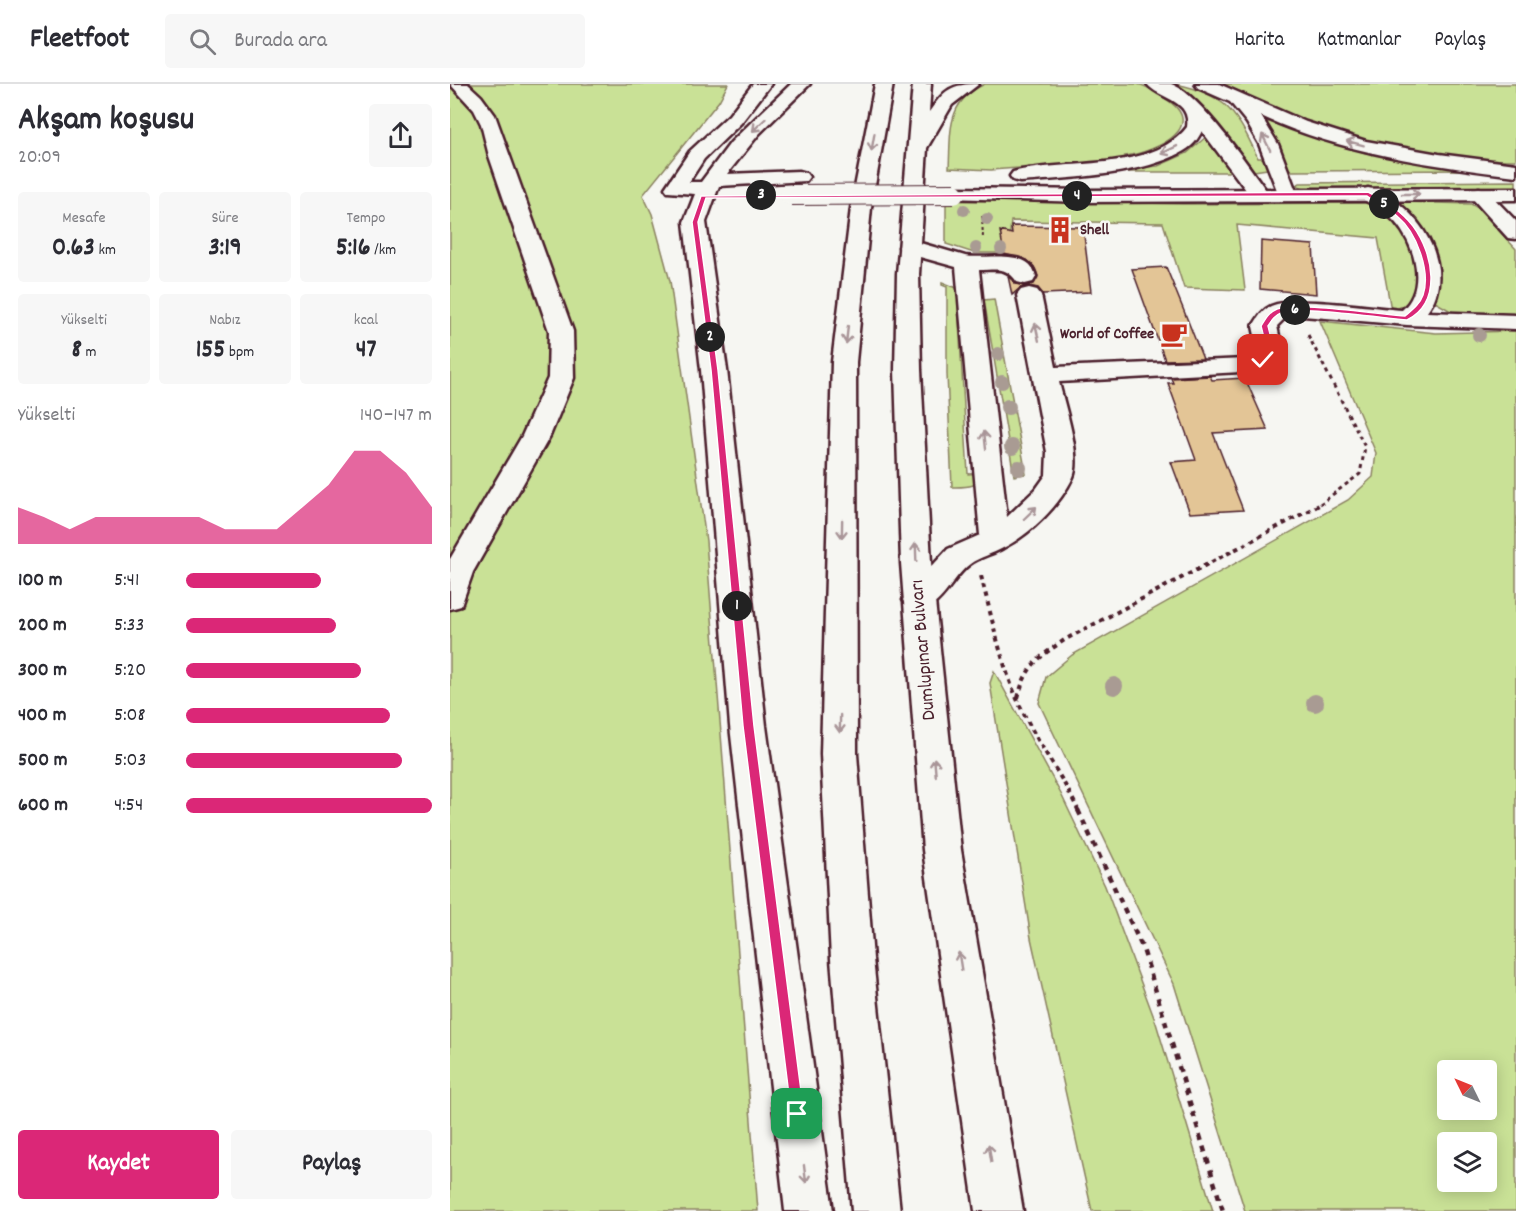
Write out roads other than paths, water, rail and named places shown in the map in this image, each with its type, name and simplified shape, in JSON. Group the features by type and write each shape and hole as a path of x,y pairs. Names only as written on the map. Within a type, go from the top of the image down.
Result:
{"main road":[{"path":"450,598 458,572 536,435 561,378 561,331 499,156 493,126 478,100 457,84"},
{"path":"762,84 735,119 697,155 675,188 954,185 1284,186 1516,176"},
{"path":"801,84 752,131 707,188 695,222 714,370 748,726 809,1211"},
{"path":"876,1211 852,959 839,754 844,362 861,208 884,84"},
{"name":"Dumlupınar Bulvarı","path":"922,84 910,247 908,370 919,600 942,850 999,1211"},
{"path":"916,151 937,111 954,94 970,84"},
{"path":"1156,84 1178,96 1212,130 1253,186"},
{"path":"1204,84 1266,114 1315,132 1373,148 1516,170"},
{"path":"1232,98 1247,110 1270,150 1284,186"},
{"path":"954,185 1131,163 1171,151 1194,132 1197,122 1195,113"},
{"path":"1020,176 1253,186"},
{"path":"1284,186 1368,194 1516,194"},
{"path":"1368,194 1401,216 1412,228 1422,249 1429,278 1427,295 1419,308 1407,318"},
{"path":"1479,194 1516,233"},
{"path":"910,247 966,263 1012,264 1024,271 1061,452 1060,475 1046,496 1027,517 985,545 959,556 919,600"},
{"path":"966,263 985,545"},
{"path":"1046,375 1250,366 1263,360 1270,350 1265,326 1271,316 1281,310 1516,322"}],"place":[{"name":"Shell","path":"1060,230"},
{"name":"World of Coffee","path":"1174,334"}]}
